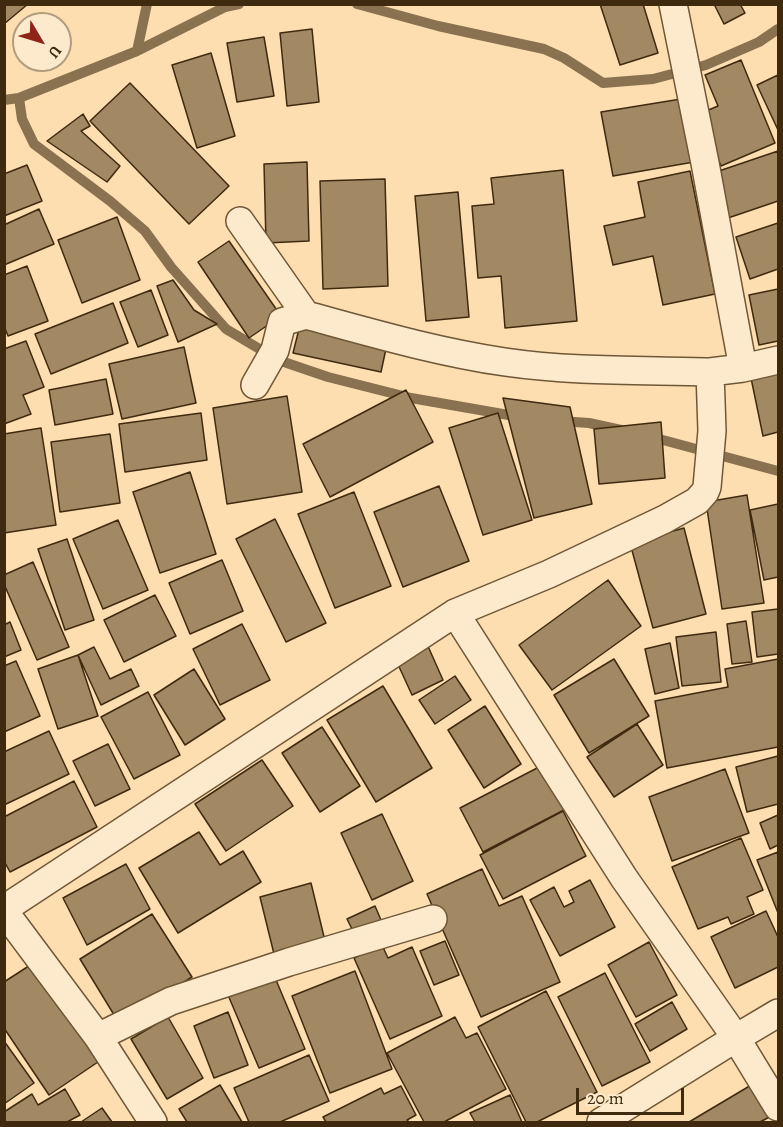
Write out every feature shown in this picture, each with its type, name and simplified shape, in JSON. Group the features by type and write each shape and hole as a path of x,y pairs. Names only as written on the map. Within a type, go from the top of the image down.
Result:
{"street":[{"path":"673,4 743,368"},
{"path":"240,221 306,315"},
{"path":"255,386 275,350 282,322 306,315 444,352 507,363 581,369 710,372 778,360"},
{"path":"153,1122 98,1037 4,910 455,613 549,574 665,519 697,501 707,487 712,431 710,372"},
{"path":"455,613 624,878 736,1038 778,1107"},
{"path":"98,1037 171,1001 289,962 433,919"},
{"path":"601,1122 778,1013"}],"building":[{"path":"4,4 28,4 18,12 12,12 12,17 4,24"},
{"path":"600,4 643,4 658,53 620,65"},
{"path":"714,4 740,4 745,13 724,24"},
{"path":"312,29 319,102 287,106 280,33"},
{"path":"264,37 274,96 237,102 227,43"},
{"path":"211,53 235,136 197,148 172,65"},
{"path":"741,60 775,143 721,166 699,114 718,106 705,75"},
{"path":"778,75 778,130 757,85"},
{"path":"130,83 229,186 189,224 90,121"},
{"path":"681,99 694,162 613,176 601,112"},
{"path":"83,114 90,126 81,131 120,166 107,182 47,141"},
{"path":"778,151 778,201 728,218 713,173"},
{"path":"307,162 309,241 266,243 264,164"},
{"path":"27,165 42,201 4,216 4,174"},
{"path":"563,170 577,321 505,328 501,276 478,278 472,206 494,204 491,178"},
{"path":"690,171 715,294 663,305 653,256 613,265 604,226 645,217 638,182"},
{"path":"385,179 388,286 323,289 320,181"},
{"path":"458,192 469,317 426,321 415,196"},
{"path":"39,209 54,244 4,265 4,225"},
{"path":"117,217 140,280 82,303 58,240"},
{"path":"778,223 778,269 750,279 736,237"},
{"path":"229,241 281,316 249,338 198,262"},
{"path":"27,266 48,321 8,336 4,326 4,275"},
{"path":"173,280 194,310 217,324 178,342 157,286"},
{"path":"778,289 778,341 759,345 749,295"},
{"path":"151,290 168,335 138,347 120,302"},
{"path":"113,303 128,343 51,374 35,334"},
{"path":"300,325 387,344 381,372 293,353"},
{"path":"26,341 44,387 23,395 31,414 4,424 4,349"},
{"path":"184,347 196,403 122,419 109,364"},
{"path":"778,373 778,432 763,436 751,378"},
{"path":"106,379 113,414 55,425 49,390"},
{"path":"406,390 433,442 330,497 303,444"},
{"path":"287,396 302,492 227,504 213,408"},
{"path":"503,398 570,407 592,504 534,518"},
{"path":"201,413 207,460 125,472 119,424"},
{"path":"498,413 532,520 483,535 449,428"},
{"path":"661,422 665,478 599,484 594,429"},
{"path":"41,428 56,525 4,533 4,434"},
{"path":"110,434 120,503 60,512 51,442"},
{"path":"190,472 216,554 160,573 133,492"},
{"path":"439,486 469,561 403,587 374,512"},
{"path":"354,492 391,586 335,608 298,514"},
{"path":"747,495 764,603 722,609 706,502"},
{"path":"778,504 778,577 764,580 750,510"},
{"path":"275,519 326,623 286,642 236,539"},
{"path":"118,520 148,590 103,609 73,539"},
{"path":"684,528 706,614 653,628 630,543"},
{"path":"67,539 94,620 65,630 38,549"},
{"path":"222,560 243,611 190,634 169,583"},
{"path":"33,562 69,647 37,660 4,584 4,575"},
{"path":"608,580 641,626 552,690 519,645"},
{"path":"155,595 176,636 124,662 104,620"},
{"path":"778,609 778,654 757,657 752,612"},
{"path":"746,621 752,662 732,664 727,624"},
{"path":"10,622 21,650 4,657 4,625"},
{"path":"242,624 270,680 220,705 193,649"},
{"path":"716,632 721,682 682,686 676,637"},
{"path":"670,643 679,688 655,694 645,649"},
{"path":"427,644 443,680 412,695 395,658"},
{"path":"94,647 110,679 131,669 139,686 101,705 78,655"},
{"path":"78,655 98,716 58,729 38,669"},
{"path":"614,659 649,716 589,753 554,695"},
{"path":"778,659 778,747 667,768 655,701 728,687 725,669"},
{"path":"16,661 40,716 4,732 4,666"},
{"path":"194,669 225,719 185,745 154,695"},
{"path":"455,676 471,700 435,724 419,700"},
{"path":"383,686 432,768 376,802 327,720"},
{"path":"148,692 180,755 134,779 101,717"},
{"path":"485,706 521,764 484,788 448,730"},
{"path":"637,724 663,765 614,797 587,757"},
{"path":"322,727 360,786 320,812 282,753"},
{"path":"49,731 69,774 4,805 4,752"},
{"path":"108,744 130,789 95,806 73,761"},
{"path":"778,756 778,804 747,812 736,767"},
{"path":"262,760 293,806 226,851 195,804"},
{"path":"541,766 564,810 483,852 460,808"},
{"path":"725,769 749,833 672,861 649,797"},
{"path":"74,781 97,827 10,872 4,861 4,817"},
{"path":"563,811 586,856 503,899 480,855"},
{"path":"382,814 413,881 372,900 341,833"},
{"path":"778,815 778,845 770,849 760,823"},
{"path":"199,832 220,865 243,851 261,882 178,933 139,868"},
{"path":"741,838 763,890 747,897 754,914 731,924 728,917 698,929 672,867"},
{"path":"778,852 778,913 757,860"},
{"path":"126,864 150,909 87,945 63,898"},
{"path":"482,869 499,906 522,896 560,982 481,1017 427,894"},
{"path":"590,880 615,927 560,956 530,900 554,887 564,907 574,902 569,891"},
{"path":"311,883 326,945 275,958 260,897"},
{"path":"375,906 384,927 357,939 347,919"},
{"path":"766,911 778,937 778,967 735,988 711,937"},
{"path":"152,914 192,977 119,1023 80,959"},
{"path":"445,941 459,975 434,985 420,951"},
{"path":"649,942 677,995 636,1017 608,965"},
{"path":"382,945 388,958 412,947 442,1016 390,1039 354,958"},
{"path":"35,962 101,1060 49,1095 4,1028 4,982"},
{"path":"271,968 305,1049 259,1068 225,988"},
{"path":"355,971 392,1069 330,1093 292,996"},
{"path":"605,973 650,1062 602,1086 558,997"},
{"path":"546,991 597,1092 537,1122 526,1122 478,1027"},
{"path":"672,1002 687,1029 650,1051 635,1024"},
{"path":"228,1012 248,1065 214,1078 194,1026"},
{"path":"168,1017 203,1078 167,1099 131,1039"},
{"path":"455,1017 466,1038 477,1033 506,1089 444,1122 424,1122 387,1053"},
{"path":"4,1041 34,1083 4,1104"},
{"path":"309,1055 329,1101 280,1122 249,1122 234,1088"},
{"path":"758,1081 777,1113 760,1122 689,1122"},
{"path":"220,1085 242,1122 187,1122 179,1109"},
{"path":"401,1086 416,1115 407,1120 409,1122 326,1122 323,1117 381,1088 384,1094"},
{"path":"65,1089 80,1115 67,1122 4,1122 4,1112 32,1094 38,1105"},
{"path":"510,1095 522,1122 475,1122 470,1113"},
{"path":"102,1108 112,1122 81,1122"}],"waterway":[{"path":"137,51 147,4"},
{"path":"4,100 19,98 137,51 225,7 239,4"},
{"path":"357,4 438,26 544,49 564,58 603,83 653,79 706,65 759,42 778,29"},
{"path":"19,98 22,119 34,144 110,201 145,231 171,267 226,329 278,360 328,377 411,398 520,417"},
{"path":"560,421 589,423 621,430"},
{"path":"648,436 778,471"}]}
